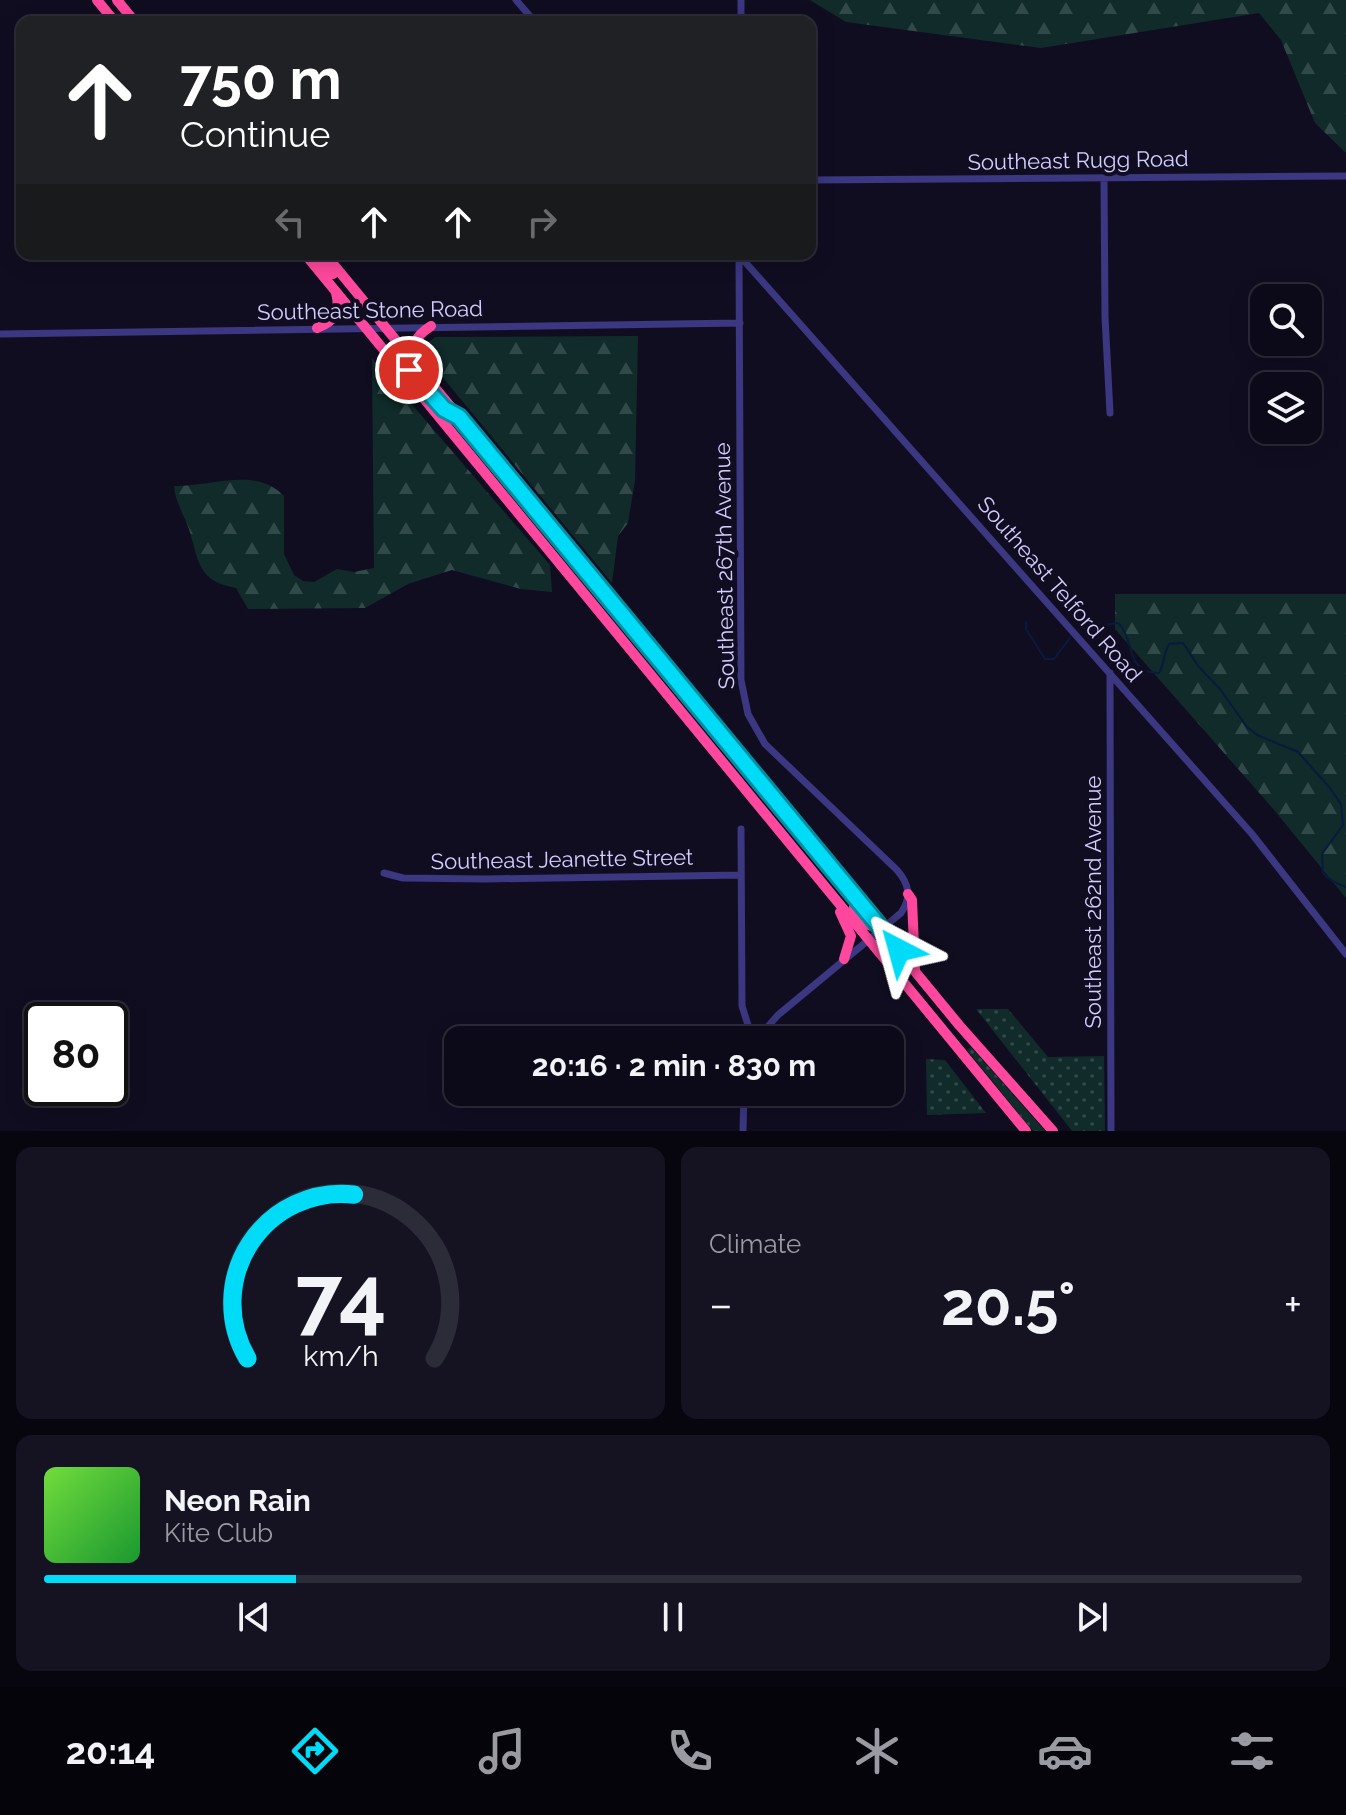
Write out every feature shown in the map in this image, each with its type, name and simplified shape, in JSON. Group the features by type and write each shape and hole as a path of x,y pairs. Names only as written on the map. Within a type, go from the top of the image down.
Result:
{"highway":[{"path":"97,0 110,16"},
{"path":"117,0 130,16"},
{"path":"310,260 335,291 419,368 959,1025 1053,1131"},
{"path":"321,260 788,841 1026,1131"},
{"path":"329,260 375,327 427,392 444,409 459,417"},
{"path":"317,328 332,321 337,313 335,291"},
{"path":"419,368 415,341 419,333 431,326"},
{"path":"788,841 820,864 869,925 882,929"},
{"path":"827,889 850,932 844,959"},
{"path":"908,894 912,900 916,972"},
{"path":"869,939 882,944 928,1000 959,1025"}],"street":[{"path":"516,0 530,16"},
{"name":"Southeast Rugg Road","path":"816,180 1346,176"},
{"path":"1104,178 1105,317 1110,413"},
{"name":"Southeast 267th Avenue","path":"739,260 741,680 744,703 752,724 771,751 897,870 906,883 908,894"},
{"name":"Southeast Telford Road","path":"744,260 1262,846 1346,954"},
{"name":"Southeast Stone Road","path":"0,334 740,323"},
{"name":"Southeast 262nd Avenue","path":"1110,673 1111,1131"},
{"path":"741,829 742,1006 749,1026"},
{"name":"Southeast Jeanette Street","path":"384,873 403,878 477,879 741,875"},
{"path":"767,1026 901,913 908,894"},
{"path":"743,1131 744,1106"}],"green space":[{"path":"810,0 1346,0 1346,153 1315,123 1281,40 1259,13 1041,48 846,22"},
{"path":"638,336 635,480 628,523 618,536 612,583 440,374 430,360 425,345 435,337"},
{"path":"372,358 550,565 552,592 521,589 452,570 408,584 365,608 248,609 236,588 223,585 207,575 198,560 174,486 246,480 273,487 284,496 284,554 294,575 303,581 314,582 337,569 354,572 374,568"},
{"path":"1115,594 1346,594 1346,898 1275,811 1115,629"},
{"path":"976,1009 1008,1009 1048,1057 1104,1056 1105,1131 1072,1131"},
{"path":"971,1047 1045,1131 1033,1131 967,1050"},
{"path":"926,1059 945,1060 986,1113 927,1115"}],"waterway":[{"path":"1079,629 1093,620 1104,625 1118,623 1135,662 1148,672 1159,673 1169,644 1183,643 1247,727 1257,735 1298,752 1341,804 1343,825 1322,854 1323,873 1346,887"},
{"path":"1026,622 1026,629 1045,659 1054,659 1070,638"}],"route":[{"path":"409,370 444,409 459,417 899,950"}]}
